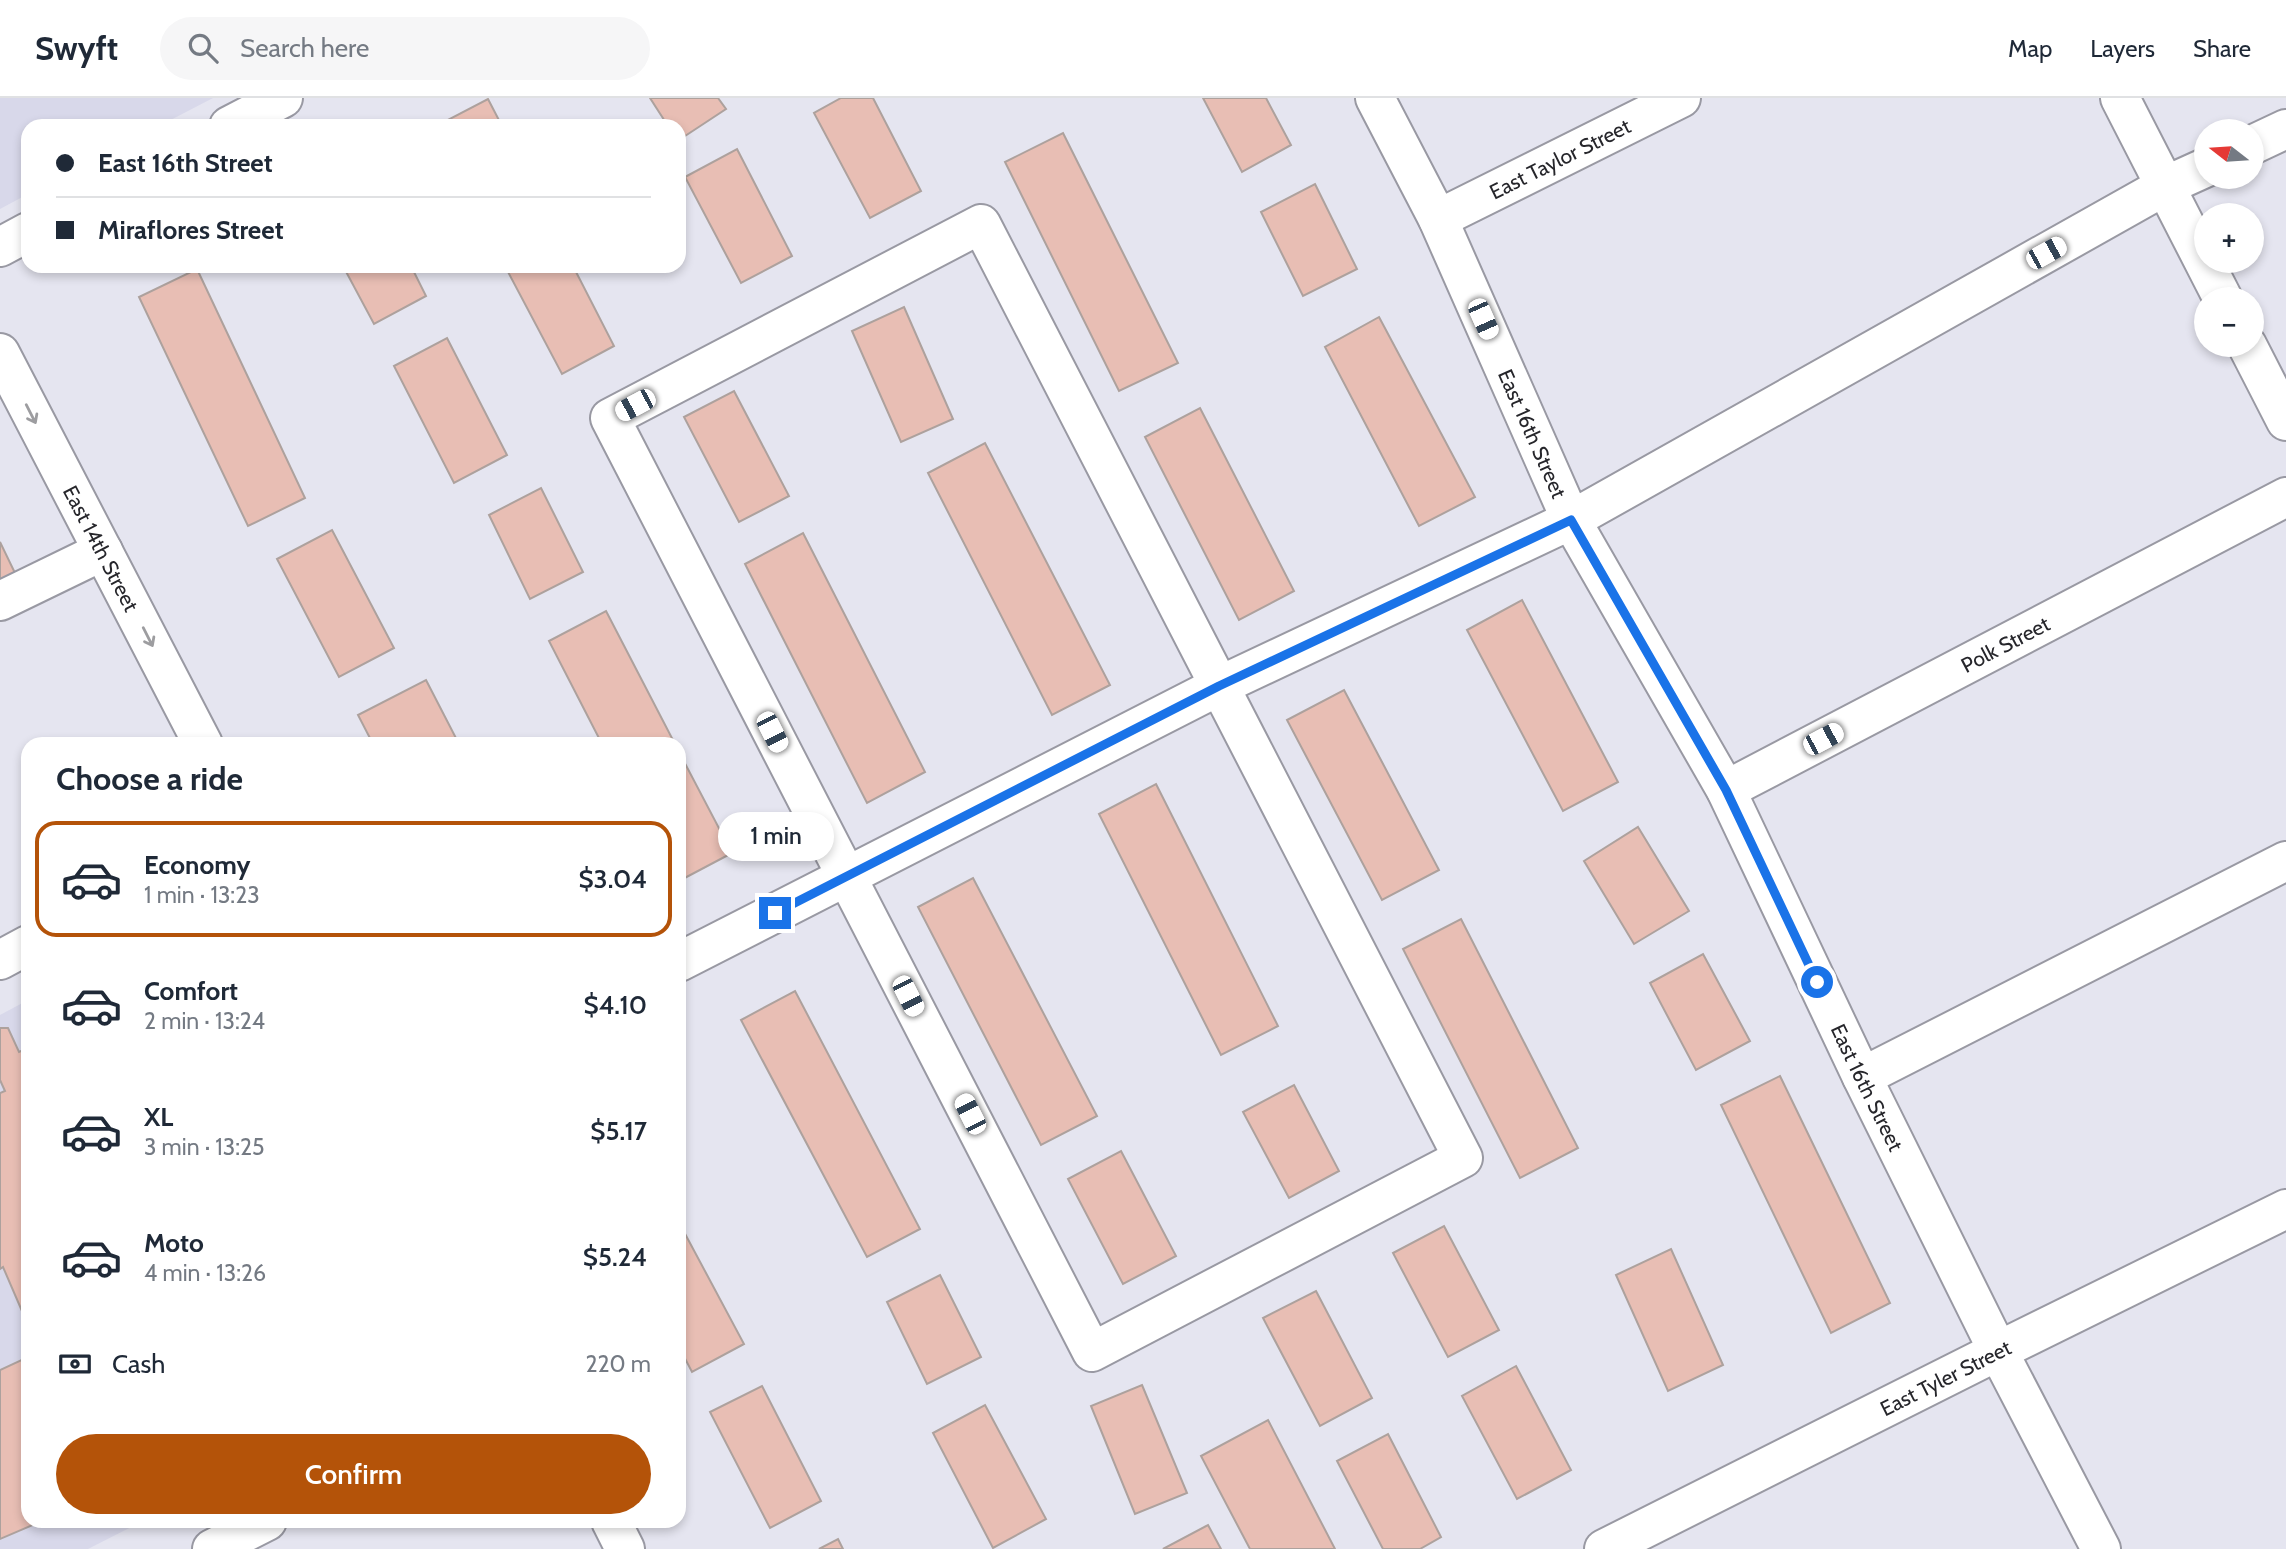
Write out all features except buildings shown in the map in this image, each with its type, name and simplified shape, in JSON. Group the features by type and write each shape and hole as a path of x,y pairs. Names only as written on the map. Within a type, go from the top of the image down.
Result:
{"street":[{"path":"242,119 283,98"},
{"name":"East 16th Street","path":"1375,98 1438,219 1571,520 1726,790 1862,1077 1998,1351 2101,1549"},
{"name":"East Taylor Street","path":"1438,219 1681,98"},
{"path":"2120,98 2217,287"},
{"path":"2264,139 2286,129"},
{"path":"686,958 1219,686 1571,520 2194,173"},
{"path":"981,224 1463,1158 1092,1352 847,877 610,418 981,224"},
{"path":"0,247 21,236"},
{"name":"East 14th Street","path":"0,353 199,737"},
{"path":"2253,357 2286,421"},
{"name":"Polk Street","path":"1726,790 2286,497"},
{"path":"0,601 103,551"},
{"path":"1862,1077 2286,861"},
{"path":"0,960 21,949"},
{"name":"East Tyler Street","path":"1604,1549 2286,1209"},
{"path":"212,1549 253,1528"},
{"path":"614,1528 625,1549"}],"shaded area":[{"path":"0,98 213,98 172,119 21,119 21,198 0,209"},
{"path":"21,1004 21,1528 129,1528 88,1549 0,1549 0,1015"}],"route":[{"path":"775,913 1219,686 1571,520 1726,790 1817,982"}]}
